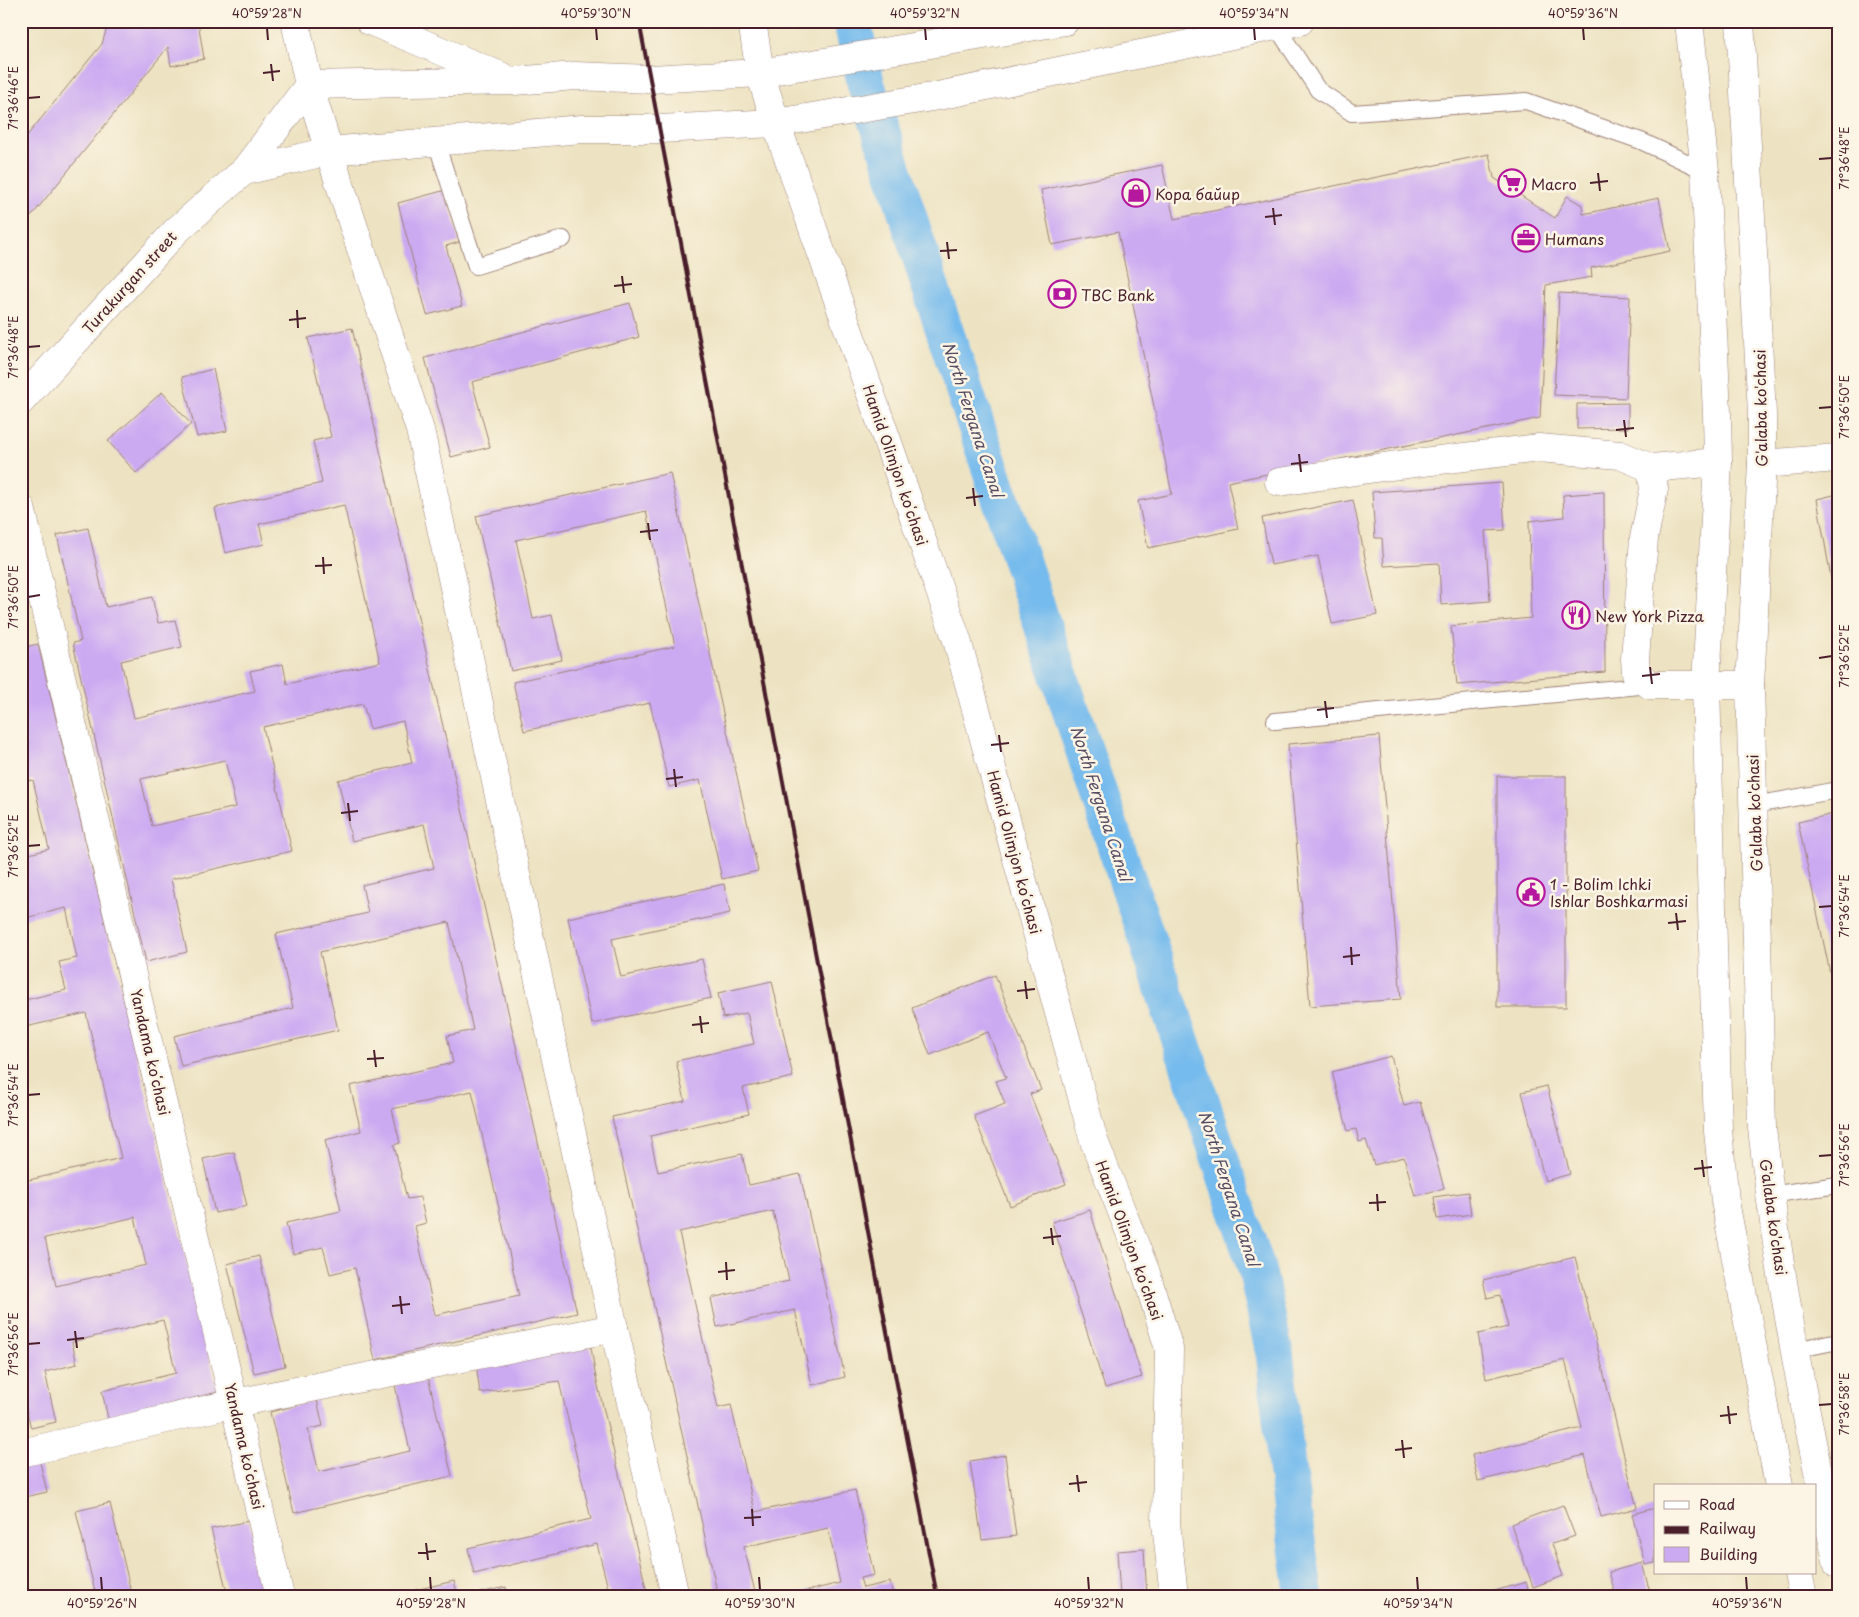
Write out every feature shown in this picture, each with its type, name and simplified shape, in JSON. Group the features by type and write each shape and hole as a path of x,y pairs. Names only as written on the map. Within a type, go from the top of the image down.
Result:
{"street":[{"path":"295,21 309,85 329,151 420,430 614,1328 675,1596"},
{"path":"370,21 514,81"},
{"name":"Hamid Olimjon koʻchasi","path":"752,21 760,73 776,123 957,640 1094,1140 1146,1273 1168,1350 1166,1523 1174,1596"},
{"path":"309,85 514,81 575,76 650,79 760,73 936,45 1065,21"},
{"path":"1689,21 1695,62 1705,171 1718,462 1706,685 1718,1131 1725,1201 1779,1484"},
{"name":"G'alaba ko'chasi","path":"1740,21 1762,413 1762,464 1750,685 1762,1128 1769,1195 1795,1350 1815,1459 1837,1559"},
{"name":"Turakurgan street","path":"244,171 329,151 582,129 776,123 938,96 1288,23"},
{"name":"Turakurgan street","path":"21,401 176,231 244,171 309,85"},
{"path":"1279,482 1539,448 1620,455 1651,468 1718,462"},
{"path":"1762,464 1838,458"},
{"path":"1651,468 1654,489 1644,538 1635,659 1636,673 1650,685 1750,685"},
{"name":"Yandama koʻchasi","path":"21,508 280,1596"},
{"path":"21,1453 235,1403 614,1328"},
{"path":"1798,1574 1803,1596"}],"lane":[{"path":"1288,23 1318,90 1352,113 1526,101 1641,141 1705,171"},
{"path":"436,142 476,266 563,239"},
{"path":"1275,721 1650,685"},
{"path":"1754,805 1838,790"},
{"path":"1769,1195 1838,1185"},
{"path":"1795,1350 1838,1342"}],"building":[{"path":"109,21 198,21 204,59 171,66 168,47 21,229 21,143 102,44"},
{"path":"1489,154 1494,178 1555,218 1567,196 1582,205 1583,214 1659,198 1670,251 1591,268 1592,277 1546,285 1540,418 1228,482 1238,529 1148,548 1138,501 1172,494 1118,232 1052,245 1041,190 1162,165 1174,219"},
{"path":"446,190 459,242 446,246 462,306 427,315 398,203"},
{"path":"1559,293 1630,297 1626,398 1554,395"},
{"path":"630,303 639,337 472,382 490,447 451,457 425,358"},
{"path":"352,328 577,1313 375,1360 355,1268 330,1274 323,1247 293,1254 286,1223 341,1211 325,1140 361,1131 350,1086 453,1063 447,1036 473,1030 449,922 320,952 338,1030 181,1066 174,1036 293,1008 276,934 368,913 362,885 434,868 424,824 352,841 338,780 412,763 403,721 370,729 363,704 263,727 292,851 171,879 187,952 146,962 73,643 81,641 57,535 88,528 106,607 152,597 158,623 175,620 182,647 121,661 134,718 255,691 250,671 283,664 287,684 380,662 344,505 259,524 264,544 225,553 215,508 322,483 313,441 331,437 308,338","holes":["225,760 236,807 152,826 141,779","472,1091 519,1296 435,1315 415,1226 426,1223 420,1197 407,1199 394,1145 400,1143 392,1109"]},
{"path":"213,369 227,431 197,437 182,377"},
{"path":"162,392 191,424 136,473 108,441"},
{"path":"1628,403 1628,428 1577,429 1577,404"},
{"path":"670,473 758,871 722,879 700,780 669,787 650,703 524,731 513,682 675,646 646,511 516,540 533,619 552,615 562,660 511,671 476,516"},
{"path":"1502,483 1505,530 1485,531 1490,601 1441,605 1439,563 1384,566 1382,538 1375,538 1372,492"},
{"path":"1604,492 1605,672 1457,685 1451,626 1531,618 1529,521 1564,517 1563,495"},
{"path":"1838,494 1838,612 1837,612 1817,499"},
{"path":"1353,500 1377,615 1332,624 1318,556 1271,565 1262,518"},
{"path":"38,644 218,1392 108,1419 102,1391 176,1373 163,1320 72,1342 77,1364 45,1372 56,1422 31,1428 21,1389 21,1182 121,1158 86,1013 21,1028 21,1001 66,990 59,962 77,958 66,908 21,919 21,856 49,849 33,780 21,782 21,745 26,744 21,725 21,648","holes":["135,1217 146,1265 56,1286 45,1238"]},
{"path":"1379,736 1401,999 1310,1006 1288,744"},
{"name":"1 - Bolim Ichki Ishlar Boshkarmasi","path":"1497,776 1566,776 1566,1007 1497,1007"},
{"path":"1838,813 1838,1006 1837,1006 1798,822"},
{"path":"724,884 730,913 612,939 621,977 702,959 711,998 592,1024 568,918"},
{"path":"995,975 1041,1090 1030,1094 1066,1184 1010,1206 974,1116 1005,1104 996,1081 1006,1078 988,1032 930,1055 912,1008"},
{"path":"772,981 793,1077 743,1088 749,1114 650,1136 658,1172 742,1154 749,1185 800,1174 845,1377 812,1385 795,1310 717,1327 711,1298 789,1281 773,1211 679,1232 718,1408 731,1405 755,1512 855,1490 874,1575 860,1578 863,1588 890,1582 893,1596 786,1596 840,1583 828,1528 744,1547 756,1596 718,1596 612,1117 685,1101 676,1061 754,1044 747,1013 723,1018 718,993"},
{"path":"1391,1056 1404,1106 1420,1102 1444,1188 1415,1196 1404,1157 1374,1165 1366,1140 1359,1142 1356,1129 1348,1131 1332,1072"},
{"path":"1547,1086 1570,1174 1545,1181 1522,1092"},
{"path":"234,1152 247,1206 215,1213 203,1159"},
{"path":"1468,1192 1471,1214 1437,1219 1434,1197"},
{"path":"1090,1210 1142,1377 1105,1388 1052,1222"},
{"path":"259,1256 285,1366 254,1373 227,1264"},
{"path":"1575,1257 1637,1508 1601,1517 1585,1455 1478,1481 1472,1455 1582,1428 1565,1360 1486,1379 1478,1334 1508,1327 1500,1295 1487,1298 1483,1280"},
{"path":"591,1347 595,1373 648,1596 610,1596 597,1544 474,1574 468,1548 591,1519 559,1381 480,1393 476,1364"},
{"path":"428,1377 452,1476 294,1513 270,1412 317,1400 323,1426 308,1429 319,1472 410,1451 395,1385"},
{"path":"1005,1455 1016,1536 982,1540 970,1461"},
{"path":"39,1458 47,1492 21,1498 21,1462"},
{"path":"110,1503 132,1596 96,1596 76,1511"},
{"path":"1563,1505 1575,1536 1552,1544 1563,1576 1533,1587 1511,1524"},
{"path":"1654,1508 1654,1563 1645,1565 1632,1514"},
{"path":"249,1521 267,1596 228,1596 211,1529"},
{"path":"1144,1549 1147,1596 1120,1596 1117,1551"},
{"path":"1642,1563 1651,1596 1606,1596 1615,1593 1609,1572"},
{"path":"454,1581 458,1596 416,1596 415,1590"},
{"path":"1526,1582 1530,1596 1492,1596 1491,1592"},
{"path":"506,1587 508,1596 479,1596 479,1593"}],"waterway":[{"name":"North Fergana Canal","path":"852,21 866,84 940,317 1257,1270 1275,1356 1286,1462 1304,1596"}],"railway":[{"path":"639,21 937,1596"}],"place":[{"name":"Macro","path":"1512,183"},
{"name":"Кора байир","path":"1136,193"},
{"name":"Humans","path":"1526,238"},
{"name":"TBC Bank","path":"1062,294"},
{"name":"New York Pizza","path":"1576,615"},
{"name":"1 - Bolim Ichki Ishlar Boshkarmasi","path":"1531,892"}]}
